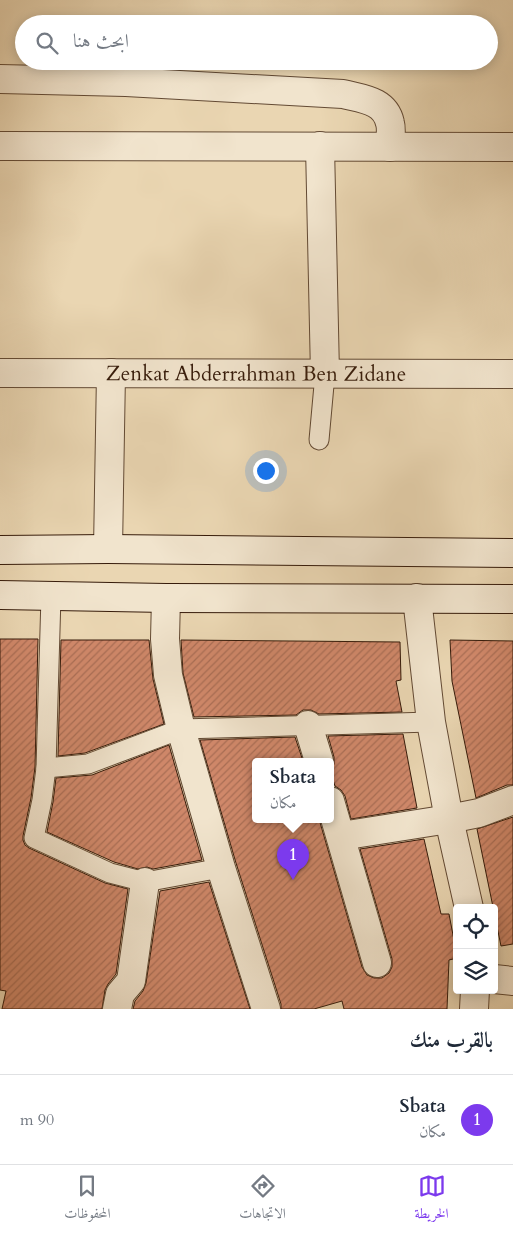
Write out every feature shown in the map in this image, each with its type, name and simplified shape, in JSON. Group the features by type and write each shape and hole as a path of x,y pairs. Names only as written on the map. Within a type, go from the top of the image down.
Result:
{"street":[{"path":"0,79 126,82 343,94 373,101 384,110 390,123 390,147"},
{"path":"0,146 513,147"},
{"path":"320,146 325,374"},
{"name":"Zenkat Abderrahman Ben Zidane","path":"0,373 513,374"},
{"path":"108,549 111,373"},
{"path":"0,550 513,552"},
{"path":"0,595 166,598 513,599"},
{"path":"166,598 165,639 168,675 181,729 221,868 266,1009"},
{"path":"417,598 431,722 449,819 468,904"},
{"path":"308,725 318,758"},
{"path":"341,836 479,813 513,800"},
{"path":"334,814 377,963"},
{"path":"117,1009 120,994 131,981 145,882"},
{"path":"498,979 513,981"},
{"path":"474,1009 475,994"}],"lane":[{"path":"319,440 325,374"},
{"path":"51,596 46,768 34,838 110,873 145,882 221,868"},
{"path":"46,768 88,764 181,729 431,722"}],"building":[{"path":"0,639 38,639 35,767 23,836 25,845 105,883 128,889 116,974 105,990 102,1009 2,1009 6,991 0,990"},
{"path":"61,640 149,640 153,679 164,724 85,753 58,756"},
{"path":"181,640 400,642 401,680 396,681 402,712 319,714 311,710 303,710 296,715 194,717 183,673"},
{"path":"450,640 513,641 513,785 507,785 476,798 452,681"},
{"path":"403,734 417,808 351,819 345,796 334,783 334,757 328,736"},
{"path":"295,737 302,758 252,758 252,823 320,823 362,967 367,975 374,978 382,978 389,973 392,967 392,959 360,849 424,839 441,914 449,914 453,935 453,959 449,960 447,1009 344,1009 342,1001 314,1009 281,1009 200,740"},
{"path":"169,745 202,860 153,869 147,867 138,869 114,862 47,832 56,778 92,775"},
{"path":"513,817 513,944 501,946 498,931 498,904 492,904 477,829"},
{"path":"209,882 250,1009 133,1009 135,1001 143,991 146,983 160,891"}],"place":[{"name":"Sbata","path":"293,880"}]}
